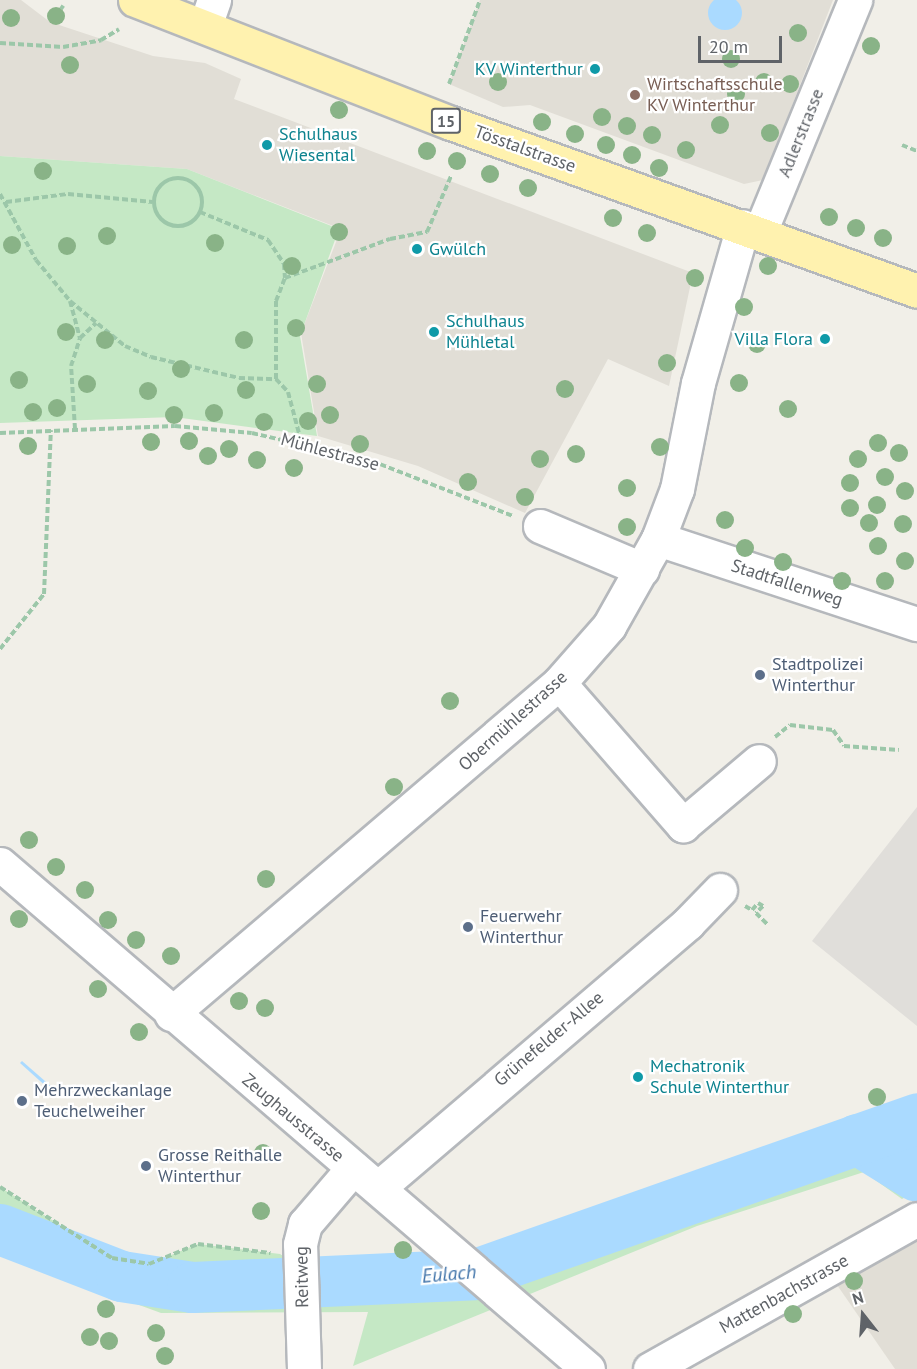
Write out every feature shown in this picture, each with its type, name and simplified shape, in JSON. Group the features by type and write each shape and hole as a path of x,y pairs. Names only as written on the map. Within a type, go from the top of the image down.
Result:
{"main road":[{"name":"Tösstalstrasse","path":"135,0 209,13 451,123 752,229 917,291"}],"street":[{"name":"Adlerstrasse","path":"752,229 855,0"},
{"name":"Obermühlestrasse","path":"171,1014 559,684 609,626 658,539 677,489 698,382 752,229"},
{"path":"540,526 642,568"},
{"name":"Stadtfallenweg","path":"658,539 917,624"},
{"path":"559,684 683,825 759,761"},
{"name":"Zeughausstrasse","path":"0,864 171,1014 465,1261 588,1369"},
{"name":"Grünefelder-Allee","path":"378,1188 688,923 720,890"},
{"name":"Reitweg","path":"303,1369 300,1267 305,1224 352,1168"},
{"name":"Mattenbachstrasse","path":"650,1369 917,1219"}],"path":[{"path":"448,84 480,0"},
{"path":"0,43 63,47 101,40 119,29"},
{"path":"902,145 917,151"},
{"path":"285,278 390,239 426,232 451,176"},
{"path":"180,177 199,190 200,212 189,224 172,226 159,217 153,202 159,187 180,177"},
{"path":"0,194 36,260 70,301 124,346 151,357 239,378 276,379"},
{"path":"6,202 68,195 153,202"},
{"path":"200,212 268,240 284,264 285,278 276,301 276,379 288,392 301,441"},
{"path":"70,301 80,338"},
{"path":"75,429 71,366 80,338 96,323"},
{"name":"Mühlestrasse","path":"0,433 175,426 301,441 372,461 540,526"},
{"path":"0,649 44,594 51,430"},
{"path":"759,761 771,740 790,725 832,730 844,746 899,750"},
{"path":"752,910 758,903 763,906 756,913 768,925"},
{"path":"0,1187 112,1258 149,1264 198,1244 280,1254 300,1267"}],"shaded area":[{"path":"0,0 21,0 50,22 153,56 205,63 241,79 234,99 693,273 669,386 608,359 525,513 418,466 318,436 301,333 341,229 187,169 0,156"},
{"name":"Wirtschaftsschule KV Winterthur","path":"480,0 833,0 763,180 744,184 530,105 503,107 449,84"},
{"path":"917,807 917,1026 812,941"},
{"path":"917,1236 917,1369 895,1369 835,1282"}],"green space":[{"path":"0,156 187,169 339,229 300,336 317,436 174,417 0,423"},
{"path":"917,1094 917,1190 902,1199 864,1172 697,1226 353,1366 368,1312 161,1313 0,1254 0,1187 112,1258 149,1264 198,1244 280,1254 300,1267 464,1261"}],"water":[{"path":"725,-4 737,1 742,13 737,25 725,30 713,25 708,13 713,1"},
{"path":"22,1061 61,1095 59,1098 20,1063"}],"waterway":[{"name":"Eulach","path":"0,1229 121,1276 192,1287 475,1274 917,1118"},
{"path":"857,1139 917,1176"}],"place":[{"name":"KV Winterthur","path":"595,69"},
{"name":"Wirtschaftsschule KV Winterthur","path":"635,95"},
{"name":"Schulhaus Wiesental","path":"267,145"},
{"name":"Gwülch","path":"417,249"},
{"name":"Schulhaus Mühletal","path":"434,332"},
{"name":"Villa Flora","path":"825,339"},
{"name":"Stadtpolizei Winterthur","path":"760,675"},
{"name":"Feuerwehr Winterthur","path":"468,927"},
{"name":"Mechatronik Schule Winterthur","path":"638,1077"},
{"name":"Mehrzweckanlage Teuchelweiher","path":"22,1101"},
{"name":"Grosse Reithalle Winterthur","path":"146,1166"}]}
